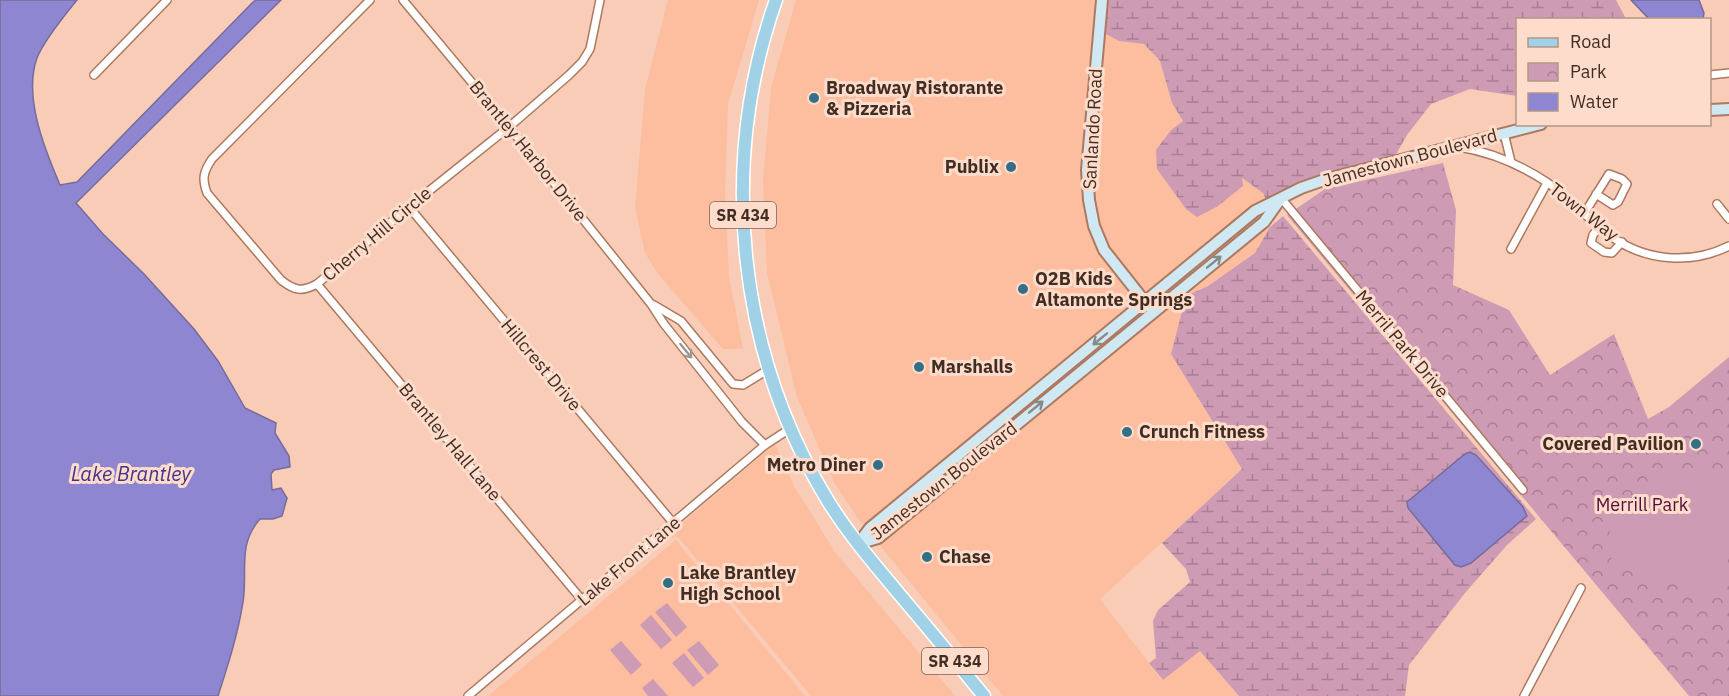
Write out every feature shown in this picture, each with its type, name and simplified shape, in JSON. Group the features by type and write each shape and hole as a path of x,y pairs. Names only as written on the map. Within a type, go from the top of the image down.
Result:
{"main road":[{"name":"SR 434","path":"776,0 760,51 750,98 742,184 747,275 757,328 769,369 791,428 828,501 858,544 984,696"}],"street":[{"path":"94,75 167,0"},
{"name":"Cherry Hill Circle","path":"370,0 212,159 204,170 203,182 207,193 281,280 293,289 307,289 317,284 509,127 582,62 590,49 600,0"},
{"name":"Brantley Harbor Drive","path":"403,0 509,127 742,422 765,445"},
{"name":"Sanlando Road","path":"1102,0 1087,170 1089,200 1094,226 1104,250 1153,312"},
{"path":"1711,75 1729,73"},
{"path":"1711,110 1729,109"},
{"name":"Jamestown Boulevard","path":"858,544 870,528 1255,211 1301,188 1337,176 1533,126"},
{"path":"1504,133 1511,162"},
{"name":"Town Way","path":"1454,147 1476,150 1511,162 1547,183 1622,242 1642,251 1671,259 1701,257 1729,246"},
{"path":"1584,214 1596,194 1609,174 1622,179 1627,184 1618,202 1610,204 1596,194"},
{"path":"1511,249 1547,183"},
{"name":"Jamestown Boulevard","path":"858,544 878,538 1264,222 1281,198"},
{"name":"Merril Park Drive","path":"1281,198 1523,490"},
{"path":"1717,204 1729,219"},
{"name":"Hillcrest Drive","path":"409,207 674,524"},
{"path":"1599,226 1591,243 1604,252 1612,253 1622,242"},
{"name":"Brantley Hall Lane","path":"317,284 582,600"},
{"name":"Brantley Harbor Drive","path":"651,304 681,321 733,384 743,385 769,369"},
{"name":"Lake Front Lane","path":"468,696 765,445 791,428"},
{"path":"1524,696 1581,588"}],"shaded area":[{"path":"668,0 759,0 728,104 725,194 729,276 743,349 723,349 658,274 645,253 635,207 645,89"},
{"path":"796,0 1097,0 1082,165 1089,226 1138,300 864,527 835,484 797,397 767,273 763,181 771,88"},
{"path":"1104,33 1119,41 1144,44 1160,61 1172,103 1183,121 1171,130 1157,169 1167,181 1242,178 1263,193 1266,200 1252,206 1145,295 1109,248 1098,224 1093,200 1092,171"},
{"path":"1270,227 1255,253 1208,286 1186,296 1242,469 1100,599 1162,680 1200,651 1239,696 1003,696 878,543 1156,316"},
{"path":"775,444 794,486 835,552 955,696 811,696 679,538 675,536 670,539 667,536"},
{"name":"Lake Brantley High School","path":"676,540 805,696 488,696"}],"green space":[{"path":"1107,0 1616,0 1625,18 1516,18 1516,96 1470,89 1431,104 1407,135 1395,156 1299,183 1266,200 1263,193 1242,178 1243,186 1218,206 1197,217 1186,209 1157,169 1156,150 1171,130 1183,121 1172,103 1160,61 1144,44 1119,41 1104,33"},
{"name":"Merrill Park","path":"1443,163 1456,210 1453,285 1509,310 1550,375 1614,334 1648,419 1669,407 1729,357 1729,696 1689,696 1287,215 1325,189"},
{"path":"1283,216 1536,519 1507,545 1465,593 1409,665 1405,696 1239,696 1200,651 1163,680 1149,663 1156,658 1153,621 1158,610 1190,582 1186,569 1162,543 1242,469 1171,354 1186,296 1208,286 1255,253 1270,227","holes":["1470,452 1476,455 1523,507 1455,565 1408,508 1407,503 1465,454"]},
{"path":"1702,468 1729,468 1729,555 1723,590 1714,596 1617,566 1610,556 1608,540 1610,530 1623,511 1658,482 1674,475"},
{"path":"667,603 687,627 676,637 655,612"},
{"path":"651,615 672,640 661,649 640,625"},
{"path":"621,641 642,665 631,675 610,650"},
{"path":"699,641 719,665 708,675 687,650"},
{"path":"684,653 704,678 693,687 672,663"},
{"path":"653,679 668,696 648,696 642,688"}],"water":[{"name":"Lake Brantley","path":"0,0 77,0 45,43 37,58 33,73 34,106 42,140 60,185 77,182 253,2 281,0 76,203 194,329 218,361 245,408 276,423 275,433 289,456 290,467 274,470 271,474 272,490 281,488 287,498 282,516 260,519 248,539 241,614 218,696 0,696"},
{"path":"1631,0 1699,0 1704,13 1703,18 1648,18"},
{"path":"1470,452 1476,455 1523,507 1527,516 1471,563 1461,567 1455,565 1408,508 1407,502"}],"place":[{"name":"Broadway Ristorante & Pizzeria","path":"814,98"},
{"name":"Publix","path":"1011,167"},
{"name":"O2B Kids Altamonte Springs","path":"1023,289"},
{"name":"Marshalls","path":"919,367"},
{"name":"Crunch Fitness","path":"1127,432"},
{"name":"Covered Pavilion","path":"1696,444"},
{"name":"Metro Diner","path":"878,465"},
{"name":"Chase","path":"927,557"},
{"name":"Lake Brantley High School","path":"668,583"}]}
